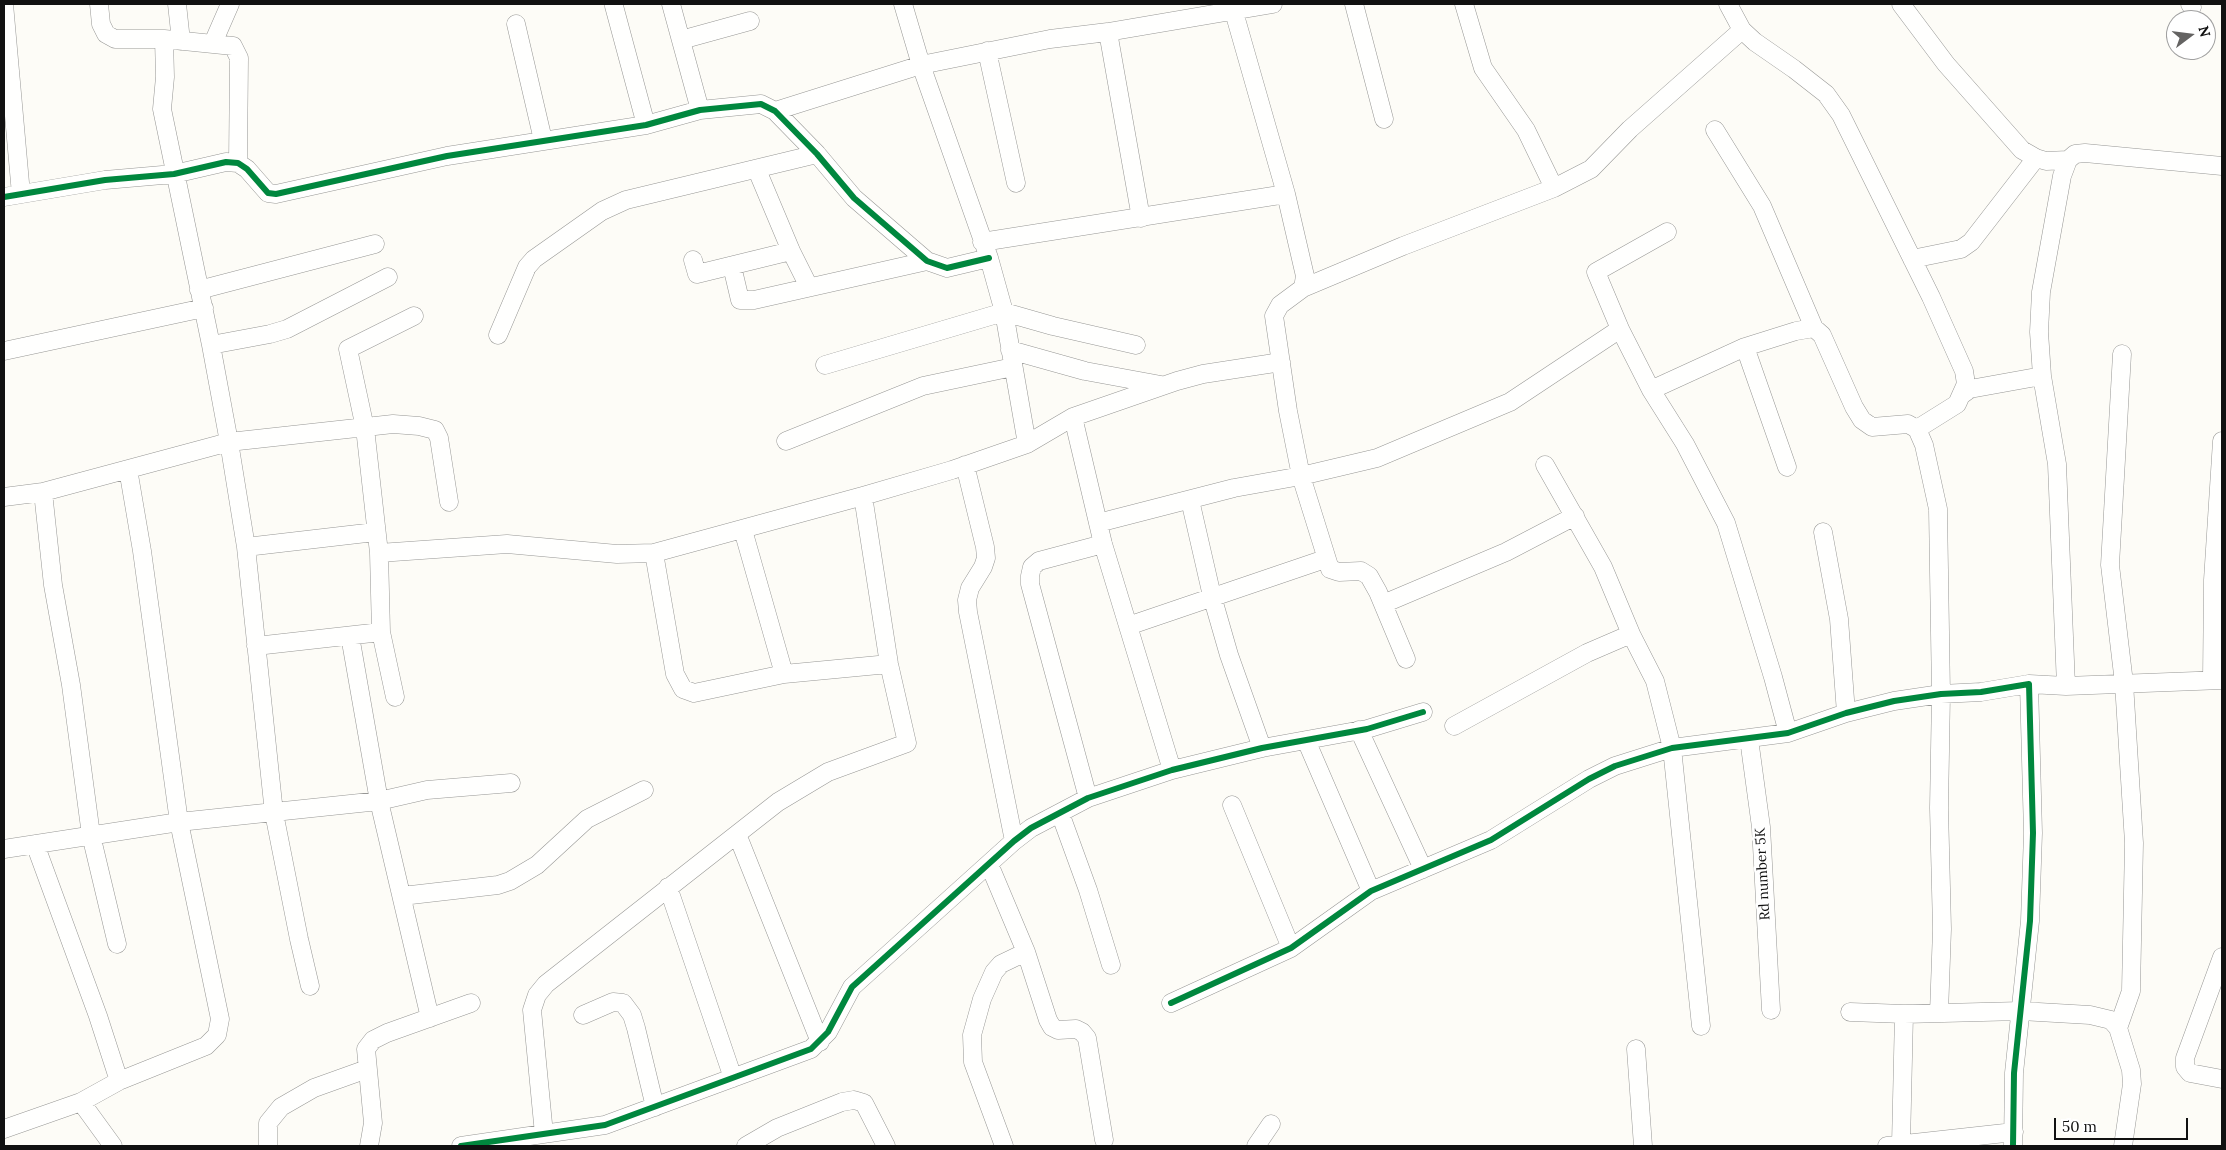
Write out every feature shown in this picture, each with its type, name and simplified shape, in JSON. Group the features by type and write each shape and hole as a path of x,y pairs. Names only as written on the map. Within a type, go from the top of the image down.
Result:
{"street":[{"path":"4,4 9,114 22,194"},
{"path":"99,4 101,24 106,34 114,38 173,40 233,46 239,58 238,163"},
{"path":"177,4 173,40 165,77 162,109 174,174 204,308 229,442 246,547 274,813 310,986"},
{"path":"213,43 230,4"},
{"path":"671,4 700,110"},
{"path":"903,4 921,65 989,258 1004,312 1027,444"},
{"path":"775,111 921,65 1050,39 1108,32 1273,4"},
{"path":"1354,4 1384,118"},
{"path":"1464,4 1482,68 1526,130 1554,188"},
{"path":"1728,4 1742,30 1754,42 1794,68 1826,94 1841,115 1912,259 1964,371 1966,384 1957,404 1916,430"},
{"path":"1901,4 1946,64 2022,150 2046,161 2068,160"},
{"path":"614,6 646,125"},
{"path":"1234,12 1286,194 1305,276 1303,288"},
{"path":"681,40 750,20"},
{"path":"516,24 543,140"},
{"path":"1406,659 1369,576 1361,571 1339,572 1330,569 1325,559 1301,476 1274,316 1280,304 1303,288 1402,246 1554,188 1591,168 1630,129 1742,30"},
{"path":"1108,32 1141,218"},
{"path":"987,52 1016,183"},
{"path":"4,197 105,180 174,174 226,162 238,163 247,168 268,193 276,194 370,173 543,140 646,125 700,110 761,104 775,111 817,154 854,198 927,261 947,268 989,258"},
{"path":"1716,130 1762,206 1814,328 1822,335 1854,408 1862,420 1872,427 1908,424 1916,430 1924,445 1938,509 1941,694 1939,808 1942,929 1939,1013"},
{"path":"2066,686 2057,464 2042,376 2039,332 2041,292 2062,176 2068,160 2075,154 2091,153 2222,166"},
{"path":"498,335 527,267 534,259 602,211 626,200 757,170 817,154"},
{"path":"1912,259 1961,249 1970,242 2036,158"},
{"path":"757,170 791,251 809,287"},
{"path":"982,242 1286,194"},
{"path":"1667,232 1596,272 1620,329 1651,390 1685,444 1726,522 1774,677 1788,733"},
{"path":"199,290 376,244"},
{"path":"692,260 697,274 791,251"},
{"path":"732,266 740,300 754,300 927,261"},
{"path":"211,345 287,329 388,277"},
{"path":"4,351 204,308"},
{"path":"825,365 1004,312 1053,326 1136,345"},
{"path":"395,697 381,632 379,553 375,532 365,428 348,349 414,316"},
{"path":"1651,390 1745,347 1796,331 1814,328"},
{"path":"1098,523 1234,488 1301,476 1377,458 1510,402 1620,329"},
{"path":"1745,347 1787,467"},
{"path":"2118,1028 2130,990 2134,843 2124,684 2110,564 2122,354"},
{"path":"786,441 923,386 1012,358 1163,385"},
{"path":"379,553 506,544 617,554 654,553 743,530 965,465 1027,444 1073,417 1163,385 1203,374 1281,362"},
{"path":"1963,394 1970,389 2042,376"},
{"path":"1073,417 1103,544 1172,770"},
{"path":"4,497 43,492 229,442 392,424 419,426 434,430 439,438 449,502"},
{"path":"1171,1003 1290,948 1371,891 1491,840 1589,779 1615,766 1672,748 1788,733 1846,713 1894,701 1941,694 1981,692 2029,684 2066,686 2217,680 2213,580 2222,441"},
{"path":"965,465 986,558 983,567 970,588 967,600 968,612 1014,841"},
{"path":"1545,465 1576,516 1603,567 1631,634 1654,681 1672,748 1700,1026"},
{"path":"4,1129 81,1102 119,1081 206,1046 217,1036 220,1019 179,822 142,551 128,469"},
{"path":"43,492 53,585 71,685 91,835 117,944"},
{"path":"544,1134 532,1010 537,995 546,984 778,802 828,772 907,743 889,664 863,496"},
{"path":"1190,500 1212,596 1229,655 1262,748"},
{"path":"1383,604 1506,552 1576,516"},
{"path":"743,530 784,674"},
{"path":"246,547 375,532"},
{"path":"1823,532 1839,619 1846,713"},
{"path":"1088,798 1030,584 1030,576 1032,567 1039,561 1103,544"},
{"path":"654,553 675,674 683,689 694,693 784,674 889,664"},
{"path":"1128,626 1325,559"},
{"path":"256,646 381,632"},
{"path":"1454,726 1579,657 1631,634"},
{"path":"350,636 379,801 430,1018"},
{"path":"1904,1014 1894,1145 2014,1139 2014,1073 2030,921 2033,833 2029,684"},
{"path":"461,1146 605,1125 811,1049 828,1032 852,988 1014,841 1031,828 1088,798 1172,770 1262,748 1359,730 1423,712"},
{"path":"1359,730 1423,869"},
{"name":"Rd number 5K","path":"1749,739 1761,827 1771,1010"},
{"path":"1306,740 1371,891"},
{"path":"4,849 179,822 379,801 427,790 511,783"},
{"path":"402,896 498,885 510,881 537,865 587,819 644,790"},
{"path":"1232,805 1290,948"},
{"path":"1060,813 1088,890 1111,965"},
{"path":"737,834 820,1042"},
{"path":"35,844 98,1016 119,1081"},
{"path":"989,864 1026,952 1043,1008 1052,1027 1058,1030 1076,1029 1087,1038 1104,1140"},
{"path":"668,887 733,1078"},
{"path":"1004,1146 973,1062 972,1035 982,999 994,972 1001,964 1026,952"},
{"path":"2222,957 2185,1058 2185,1067 2190,1073 2222,1079"},
{"path":"583,1015 613,1002 623,1003 632,1015 636,1028 655,1107"},
{"path":"369,1146 372,1123 366,1049 373,1040 387,1033 471,1003"},
{"path":"1850,1012 1904,1014 2021,1011 2104,1017 2111,1020 2118,1028 2131,1070 2132,1084 2123,1146"},
{"path":"1636,1049 1643,1146"},
{"path":"268,1146 268,1123 281,1107 314,1088 367,1069"},
{"path":"746,1146 777,1128 842,1102 854,1100 864,1103 885,1146"},
{"path":"81,1102 113,1146"},
{"path":"1256,1146 1271,1124"}],"cycle path":[{"path":"4,197 105,180 174,174 226,162 238,163 247,169 268,193 276,194 447,156 646,125 700,110 761,104 775,111 817,154 854,198 927,261 947,268 989,258"},
{"path":"1171,1003 1291,948 1371,891 1491,840 1589,779 1615,766 1672,748 1788,733 1846,713 1894,701 1941,694 1981,692 2029,684 2033,833 2030,921 2014,1073 2013,1146"},
{"path":"461,1146 605,1125 811,1049 828,1032 852,987 1014,841 1031,828 1088,798 1172,770 1262,748 1367,729 1423,712"}]}
